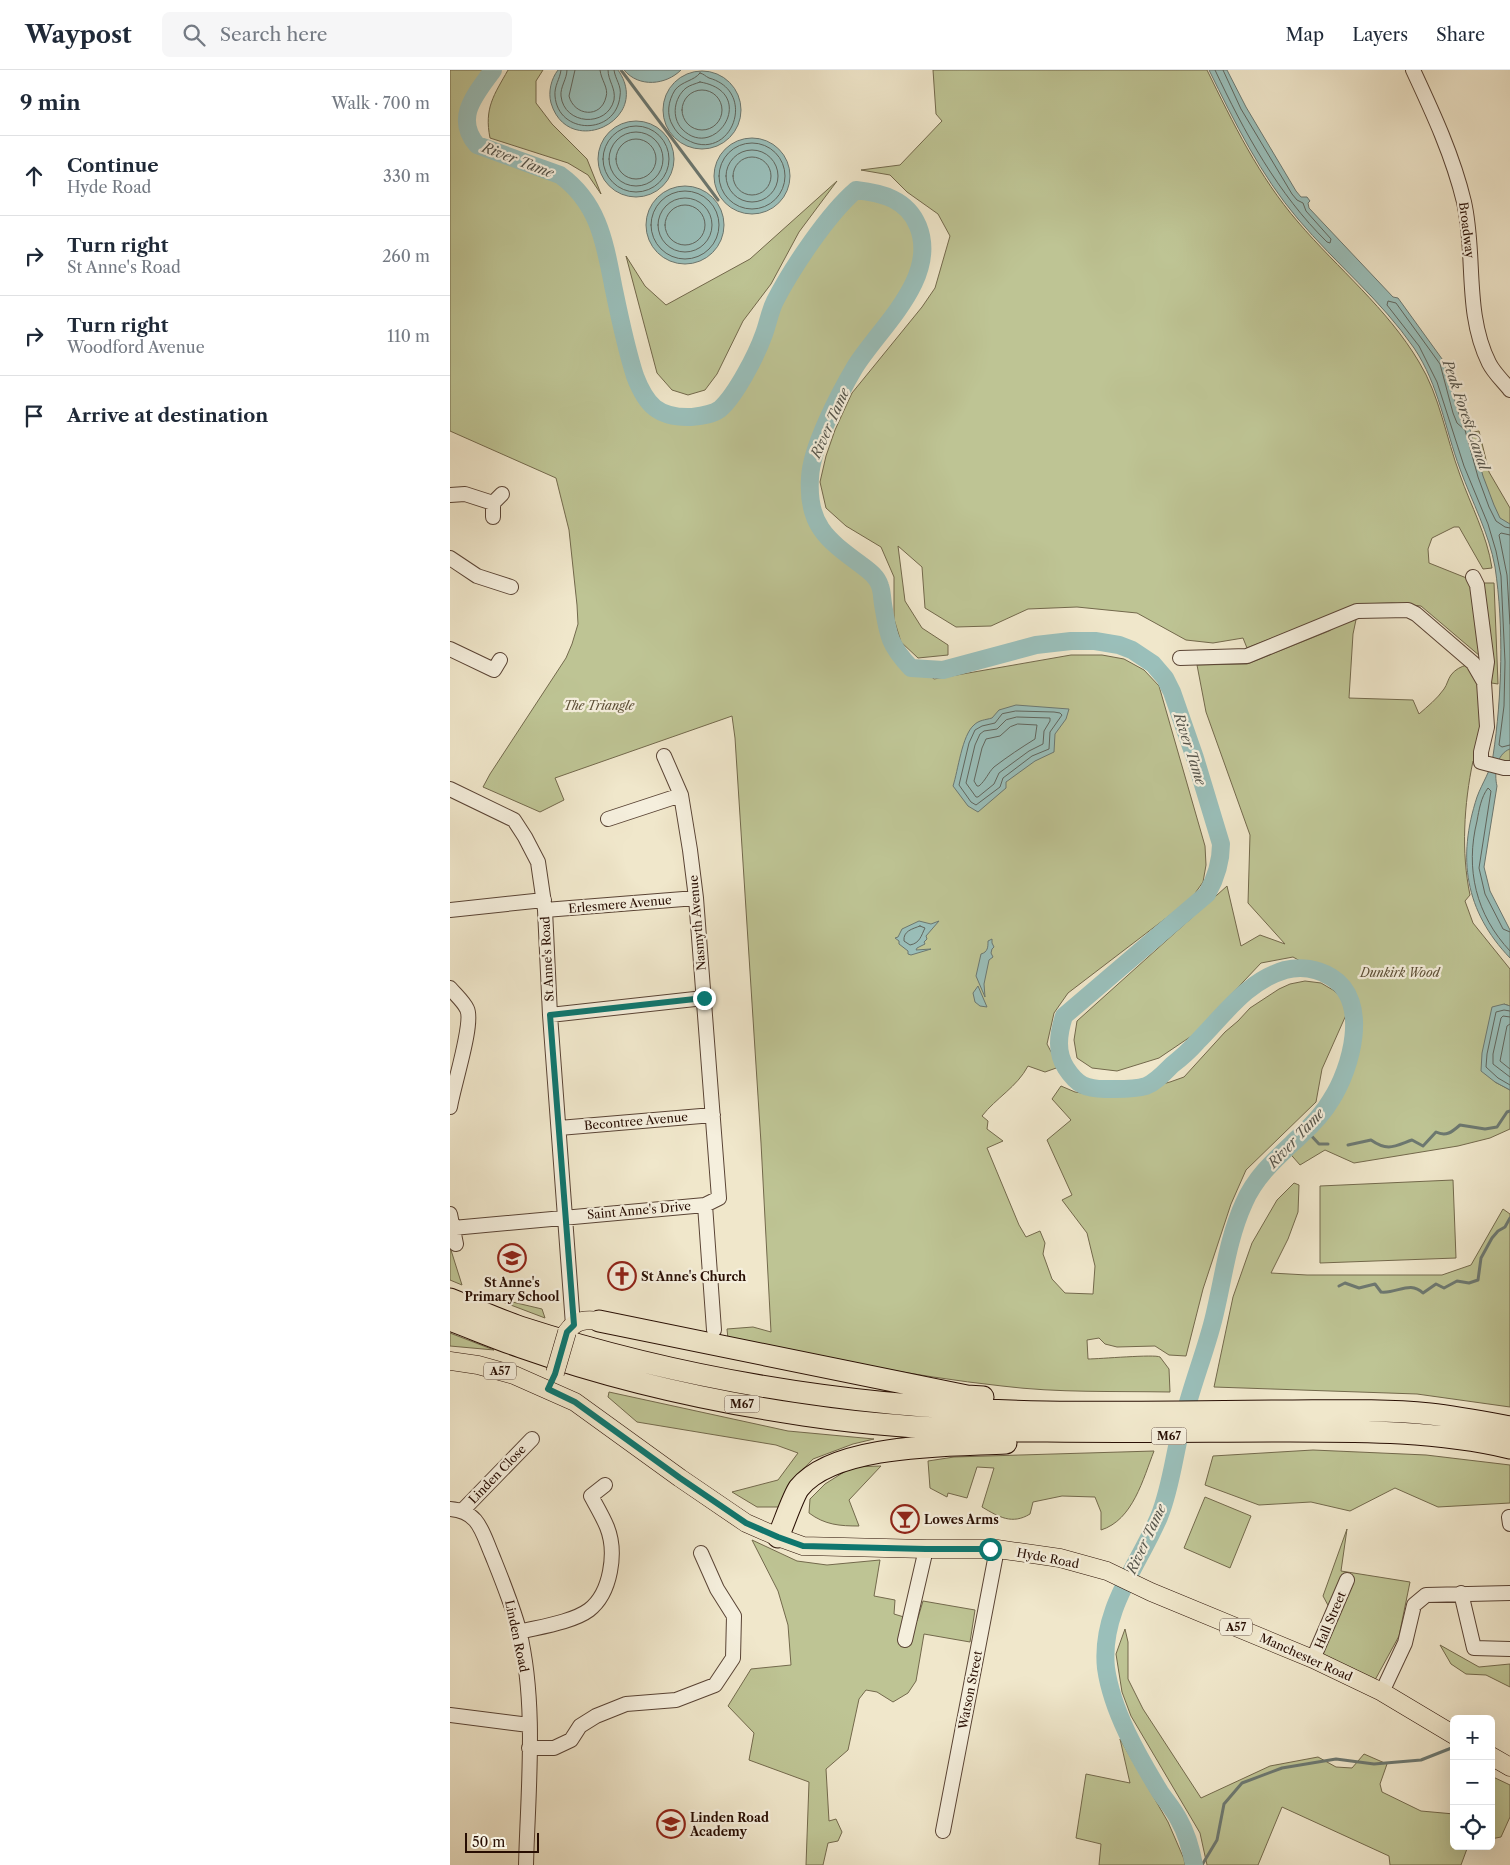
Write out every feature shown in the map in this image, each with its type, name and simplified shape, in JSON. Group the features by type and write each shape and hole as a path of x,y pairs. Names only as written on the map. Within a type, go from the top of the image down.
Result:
{"highway":[{"name":"M67","path":"450,1299 527,1329 619,1357 707,1378 790,1392 879,1403 960,1409 1045,1422 1294,1431 1376,1431 1432,1435 1510,1448"},
{"name":"M67","path":"450,1320 530,1350 620,1377 702,1397 804,1416 876,1424 955,1429 1045,1422 1286,1411 1373,1411 1428,1414 1510,1427"},
{"name":"M67","path":"599,1321 967,1396 1045,1422"},
{"name":"M67","path":"778,1537 799,1489 818,1472 853,1457 1045,1422"}],"main road":[{"path":"570,1328 585,1320 599,1321"},
{"name":"St Anne's Road","path":"552,1381 570,1328"},
{"name":"Hyde Road","path":"450,1361 552,1381 575,1402 746,1523 803,1546 997,1549 1060,1558 1107,1571 1151,1592"},
{"name":"Manchester Road","path":"1151,1592 1313,1659 1382,1692 1450,1733"},
{"path":"1495,1758 1510,1767"}],"street":[{"name":"Broadway","path":"1413,70 1439,126 1463,199 1469,224 1472,300 1482,347 1489,364 1510,390"},
{"path":"450,495 466,494 498,498 493,517"},
{"path":"450,558 477,576 511,588"},
{"path":"1473,577 1476,584 1487,662 1484,682 1487,727 1480,759 1481,762 1486,764 1507,768"},
{"path":"1180,658 1247,656 1358,611 1408,610 1416,614 1472,663 1484,682"},
{"path":"450,649 499,670"},
{"name":"Nasmyth Avenue","path":"664,756 680,795 696,898 720,1198 705,1205"},
{"name":"St Anne's Road","path":"450,789 514,820 538,862 544,905 565,1217 570,1328"},
{"path":"608,819 680,795"},
{"name":"Erlesmere Avenue","path":"450,910 696,898"},
{"path":"450,988 468,1010 469,1030 453,1087 450,1107"},
{"path":"550,1015 704,998"},
{"name":"Becontree Avenue","path":"559,1128 713,1115"},
{"path":"705,1205 714,1330"},
{"name":"Saint Anne's Drive","path":"453,1228 705,1205"},
{"path":"450,1214 456,1244"},
{"name":"Linden Close","path":"456,1509 532,1439"},
{"path":"519,1632 567,1620 588,1610 598,1601 604,1591 613,1562 608,1529 591,1496 605,1485"},
{"name":"Linden Road","path":"456,1509 474,1518 508,1593 519,1632 527,1683 529,1725 526,1865"},
{"path":"1509,1517 1510,1524"},
{"path":"905,1640 926,1549"},
{"name":"Watson Street","path":"943,1831 997,1549"},
{"path":"529,1753 554,1748 571,1740 580,1726 596,1716 626,1704 676,1700 715,1685 733,1658 734,1616 713,1582 701,1553"},
{"name":"Hall Street","path":"1313,1659 1347,1580"},
{"path":"1382,1692 1405,1643 1414,1605 1426,1595 1510,1593"},
{"path":"1461,1594 1474,1648 1510,1649"},
{"path":"450,1715 529,1725"}],"green space":[{"name":"The Triangle","path":"450,70 493,70 475,96 467,115 470,134 477,144 560,175 584,199 599,226 604,241 623,333 635,376 649,402 655,408 670,415 691,417 706,415 717,411 726,403 751,363 764,334 773,305 791,273 811,242 845,200 856,190 875,193 893,199 907,209 918,226 922,245 921,264 914,283 904,301 855,367 820,437 810,478 810,494 815,519 828,538 869,571 879,582 890,639 903,660 911,668 922,669 934,679 1071,655 1102,655 1124,659 1144,670 1159,686 1205,846 1206,865 1203,882 1191,899 1068,993 1054,1013 1047,1044 1059,1067 1045,1072 1028,1066 1018,1080 982,1116 988,1121 987,1129 1003,1141 987,1148 1019,1225 1026,1237 1040,1231 1045,1243 1043,1254 1052,1279 1065,1293 1093,1294 1095,1266 1087,1233 1062,1200 1072,1195 1047,1140 1071,1120 1052,1099 1061,1086 1075,1092 1089,1094 1124,1094 1184,1077 1250,1008 1290,984 1305,981 1321,983 1342,998 1346,1015 1322,1069 1316,1102 1246,1170 1231,1204 1203,1289 1186,1356 1169,1355 1155,1346 1117,1347 1105,1344 1099,1338 1087,1340 1088,1359 1138,1356 1160,1357 1169,1369 1170,1392 1065,1391 968,1382 830,1359 728,1339 727,1329 753,1327 771,1332 761,1143 735,738 732,716 555,778 564,800 540,812 483,787 566,658 578,624 569,530 556,478 450,431"},
{"path":"508,70 543,70 536,81 536,103 552,124 587,159 601,194 588,175 568,163 490,138 488,118 491,102"},
{"name":"Dunkirk Wood","path":"933,70 1207,70 1237,130 1259,168 1284,205 1313,239 1377,306 1406,342 1419,362 1438,403 1455,461 1483,532 1492,568 1483,569 1459,527 1454,527 1432,538 1428,549 1429,563 1479,583 1494,583 1498,684 1485,682 1480,759 1473,761 1470,777 1465,828 1465,862 1470,895 1465,901 1473,923 1510,969 1510,1006 1504,1004 1495,1082 1510,1090 1510,1129 1490,1138 1458,1146 1354,1163 1325,1150 1300,1165 1286,1149 1323,1112 1335,1094 1348,1063 1353,1043 1354,1008 1340,983 1293,957 1261,963 1193,1035 1159,1058 1117,1071 1092,1068 1077,1058 1074,1040 1077,1021 1227,886 1241,946 1260,935 1285,944 1248,903 1250,835 1206,712 1197,665 1247,664 1329,631 1357,615 1353,634 1349,698 1413,700 1419,714 1441,693 1454,671 1468,665 1487,662 1421,606 1392,603 1358,604 1247,648 1243,638 1213,643 1186,640 1137,613 1077,607 1028,609 991,626 956,627 925,608 922,567 898,546 905,601 922,628 948,645 948,655 918,658 901,642 894,619 894,577 881,547 846,526 826,508 820,482 835,430 852,393 922,307 935,288 950,236 938,214 907,192 890,175 861,170 900,165 942,121 936,114"},
{"path":"837,181 799,232 771,284 743,321 717,374 705,390 688,395 672,390 657,373 626,256 645,286 666,305 750,259"},
{"path":"1479,431 1489,472 1510,508 1510,768 1494,766 1497,753 1506,570 1458,435"},
{"path":"1453,1180 1456,1258 1320,1263 1320,1186"},
{"path":"1294,1183 1299,1185 1298,1212 1288,1239 1271,1273 1307,1275 1442,1275 1471,1265 1503,1209 1510,1214 1510,1407 1417,1394 1214,1387 1233,1297 1252,1243 1277,1200"},
{"path":"450,1247 462,1285 450,1280"},
{"path":"487,1296 542,1309 545,1318"},
{"path":"450,1333 494,1350 450,1346"},
{"path":"609,1392 788,1431 874,1439 853,1444 813,1459 790,1483 780,1507 757,1507 732,1492 778,1480 798,1453 776,1445 637,1422 608,1397"},
{"path":"1313,1450 1426,1455 1510,1465 1510,1503 1438,1507 1395,1488 1350,1511 1311,1502 1259,1505 1205,1485 1213,1456"},
{"path":"1154,1451 1141,1486 1129,1508 1112,1525 1101,1530 1101,1512 1095,1497 1062,1496 1033,1502 1030,1514 1017,1519 1000,1517 988,1511 982,1507 994,1468 977,1467 967,1498 948,1493 947,1497 930,1488 928,1461 954,1457"},
{"path":"881,1466 849,1500 859,1526 833,1524 809,1513 810,1499 825,1484 852,1467"},
{"path":"1205,1497 1251,1516 1230,1568 1184,1548"},
{"path":"1347,1529 1341,1571 1410,1582 1399,1636 1375,1680 1322,1655 1336,1620 1323,1596"},
{"path":"752,1540 797,1561 827,1565 880,1560 874,1596 895,1600 894,1614 917,1621 923,1601 975,1610 970,1642 924,1634 916,1681 908,1693 893,1702 877,1692 866,1690 859,1699 848,1750 826,1769 829,1821 836,1819 842,1832 838,1841 828,1843 823,1865 806,1865 809,1782 749,1760 754,1733 728,1706 751,1669 791,1665 788,1625 778,1591"},
{"path":"1125,1629 1128,1642 1128,1679 1143,1709 1201,1798 1270,1766 1318,1757 1336,1767 1352,1768 1364,1754 1387,1764 1380,1784 1382,1792 1421,1811 1450,1814 1450,1850 1467,1850 1461,1865 1390,1865 1389,1856 1282,1807 1258,1865 1207,1865 1200,1833 1131,1716 1122,1692 1116,1654"},
{"path":"1440,1645 1479,1667 1510,1664 1510,1687 1486,1675 1466,1674 1451,1664"},
{"path":"1120,1739 1168,1822 1185,1865 1099,1865 1101,1844 1076,1838 1086,1774 1130,1783"},
{"path":"1495,1778 1510,1785 1510,1817 1501,1837 1495,1838"}],"water":[{"path":"558,70 618,70 626,88 625,104 617,117 604,127 589,131 574,129 560,120 551,103 550,94 552,81"},
{"path":"624,70 681,70 668,79 645,82 630,76"},
{"path":"1209,70 1227,70 1246,107 1296,191 1301,197 1307,197 1310,201 1308,203 1309,208 1393,297 1398,298 1445,363 1461,420 1469,426 1483,476 1494,505 1500,518 1510,524 1510,749 1502,755 1497,765 1497,786 1484,867 1490,891 1510,930 1510,958 1483,922 1469,883 1467,862 1467,841 1471,820 1477,797 1492,761 1500,686 1500,613 1495,567 1489,542 1460,469 1436,392 1423,362 1387,314 1298,219 1272,185 1228,109"},
{"path":"702,71 717,74 729,83 738,95 741,110 738,125 729,137 717,146 702,149 687,146 675,137 666,125 663,110 666,95 675,83 687,74"},
{"path":"644,121 657,127 668,138 674,151 672,174 657,191 644,197 628,197 615,191 600,174 598,151 604,138 621,123"},
{"path":"752,138 766,141 779,149 787,162 790,176 787,190 779,203 766,211 752,214 738,211 725,203 717,190 714,176 717,162 725,149 738,141"},
{"path":"685,186 700,189 712,198 721,210 724,225 721,240 712,252 700,261 685,264 670,261 658,252 649,240 646,225 649,210 658,198 670,189"},
{"path":"1016,705 1069,709 1066,719 1055,734 1054,752 1035,761 1006,782 1006,788 978,812 968,806 953,786 963,745 970,730 976,723 992,718 999,710"},
{"path":"919,921 931,924 939,921 926,936 925,944 916,950 931,949 911,955 895,938 898,937 902,929"},
{"path":"992,939 994,947 991,953 993,957 989,960 984,984 985,997 976,976 981,954 986,951 988,941"},
{"path":"978,986 987,1007 980,1006 975,1002 973,993"},
{"path":"1504,1004 1510,1006 1510,1090 1495,1082 1481,1071 1482,1053 1492,1007"}],"waterway":[{"name":"River Tame","path":"493,70 470,106 467,115 470,135 477,145 560,175 584,199 599,226 604,241 623,333 635,376 649,402 655,408 670,415 680,417 706,415 717,411 726,403 751,363 764,334 773,305 791,273 811,242 845,200 856,190 875,193 893,199 907,209 913,217 918,226 922,245 921,264 914,283 904,301 855,367 820,437 810,478 810,494 816,519 828,538 869,571 879,582 886,624 891,639 898,653 911,668 943,670 1036,645 1071,641 1095,641 1119,645 1132,650 1153,664 1165,678 1172,692 1195,758 1221,844 1217,870 1207,894 1064,1016 1060,1030 1059,1050 1066,1068 1074,1078 1082,1085 1098,1089 1131,1089 1150,1084 1188,1051 1248,990 1271,975 1285,970 1303,968 1326,974 1343,988 1351,1002 1354,1018 1354,1036 1345,1071 1338,1087 1328,1105 1317,1119 1261,1175 1249,1193 1238,1217 1229,1246 1213,1321 1185,1412 1163,1506 1122,1590 1109,1627 1106,1647 1106,1668 1109,1684 1120,1717 1143,1763 1182,1825 1194,1865"},
{"path":"621,70 718,200"},
{"path":"1348,1145 1371,1140 1382,1146 1392,1147 1412,1140 1423,1146 1436,1132 1449,1133 1460,1125 1485,1129 1497,1127 1507,1112 1510,1111"},
{"path":"1306,1130 1319,1144 1328,1144"},
{"path":"1339,1286 1345,1283 1359,1288 1375,1284 1381,1292 1408,1287 1418,1289 1423,1293 1436,1284 1444,1288 1457,1281 1469,1283 1478,1280 1481,1258 1492,1238 1505,1227 1510,1218"},
{"path":"1202,1865 1217,1840 1224,1804 1242,1783 1282,1768 1336,1759 1374,1764 1421,1760 1450,1749"}],"place":[{"name":"St Anne's Primary School","path":"512,1258"},
{"name":"St Anne's Church","path":"622,1276"},
{"name":"Lowes Arms","path":"905,1519"},
{"name":"Linden Road Academy","path":"671,1824"}],"route":[{"path":"704,998 550,1015 574,1325 567,1332 555,1374 548,1389 575,1402 746,1523 778,1537 803,1546 990,1549"}],"water label":[{"name":"Peak Forest Canal","path":"1466,415"}]}
